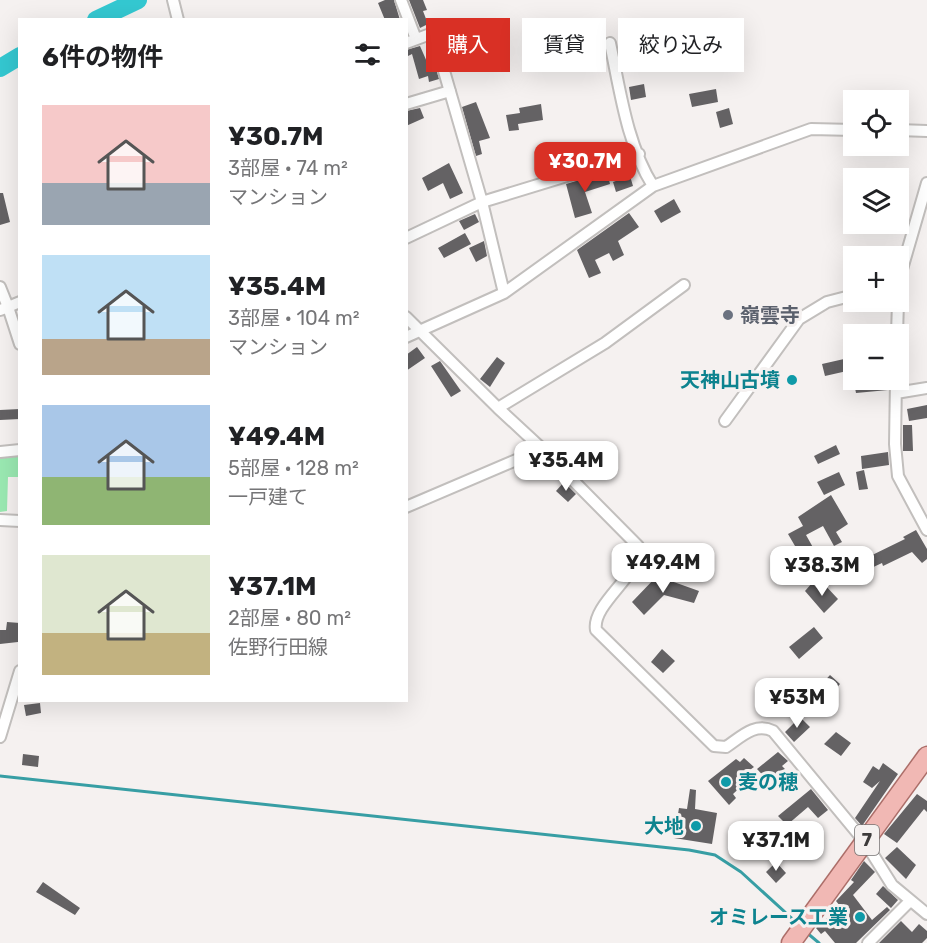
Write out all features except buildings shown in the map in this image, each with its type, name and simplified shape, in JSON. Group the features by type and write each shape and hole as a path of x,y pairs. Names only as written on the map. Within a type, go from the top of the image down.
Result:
{"main road":[{"name":"7","path":"800,935 927,756"}],"street":[{"path":"173,0 178,18"},
{"path":"401,0 405,18"},
{"path":"411,41 433,33 482,201 504,293"},
{"path":"610,43 625,114 645,173 653,186"},
{"path":"408,103 450,91"},
{"path":"408,336 504,293 653,186 811,129 843,129"},
{"path":"909,130 927,130"},
{"path":"408,237 482,201 639,154"},
{"path":"909,246 927,183"},
{"path":"498,408 605,343 684,285"},
{"path":"0,287 4,308 18,340"},
{"path":"725,421 799,319 817,306 843,298"},
{"path":"408,318 422,329 498,408 635,541 639,550 638,557 600,614 595,625 596,630 714,746 726,747 754,729 765,728 773,731 865,842 892,885 927,914"},
{"path":"927,388 896,393 895,444 898,476 927,530"},
{"path":"408,506 535,452 540,447"},
{"path":"0,452 18,450"},
{"path":"0,520 18,521"},
{"path":"0,737 18,678"},
{"path":"868,943 910,901"}],"green space":[{"path":"18,454 18,477 8,477 7,511 0,512 0,456"}],"waterway":[{"path":"100,18 138,0"},
{"path":"0,68 18,57"},
{"path":"0,776 689,850 715,855 741,872 797,923"},
{"path":"806,932 819,943"}],"place":[{"name":"嶺雲寺","path":"728,315"},
{"name":"天神山古墳","path":"792,380"},
{"name":"麦の穂","path":"726,782"},
{"name":"大地","path":"696,826"},
{"name":"オミレース工業","path":"860,917"}]}
